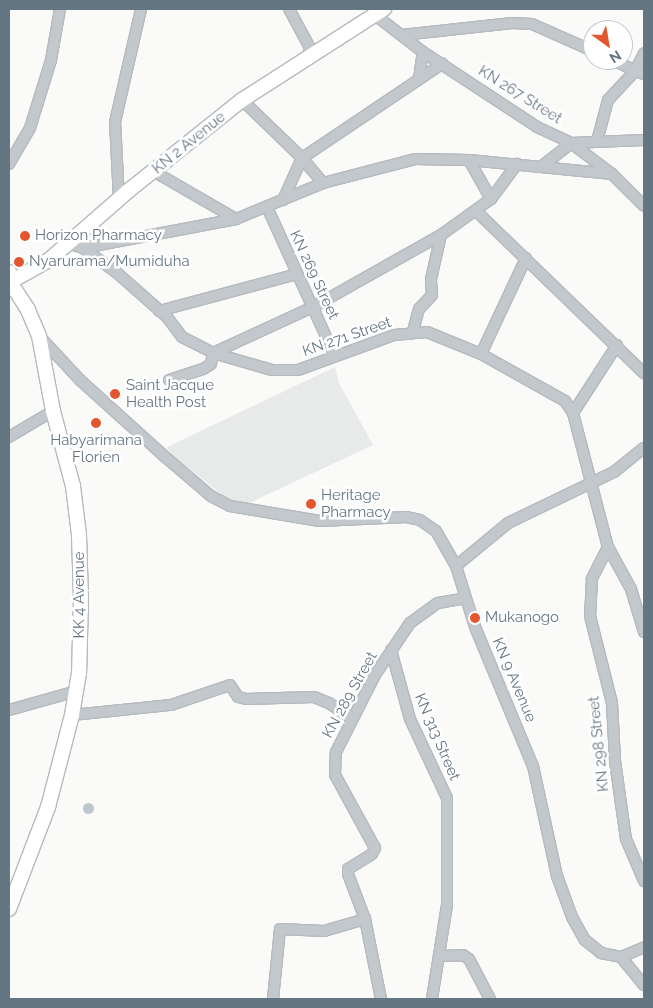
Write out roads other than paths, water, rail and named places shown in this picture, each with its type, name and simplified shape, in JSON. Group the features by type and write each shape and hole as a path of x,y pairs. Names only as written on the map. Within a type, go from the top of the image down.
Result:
{"main road":[{"name":"KN 2 Avenue","path":"9,279 31,273 77,246 119,200 242,100 379,12"},
{"name":"KK 4 Avenue","path":"9,279 28,310 39,336 53,410 73,486 79,534 82,599 77,691 72,714 48,807 9,909"}],"street":[{"path":"9,164 30,128 51,60 60,9"},
{"path":"119,200 115,122 141,9"},
{"path":"289,9 310,48 308,57"},
{"name":"KN 267 Street","path":"379,12 402,35 423,52 537,127 571,143 612,174 644,206"},
{"path":"402,35 512,23 532,24 583,47"},
{"path":"419,79 423,52"},
{"path":"597,141 608,100 640,72 644,53"},
{"path":"283,200 302,158 442,64"},
{"path":"242,100 302,158 323,183"},
{"path":"542,166 571,143 644,140"},
{"path":"77,246 236,219 323,183 415,159 469,160 612,174"},
{"path":"469,160 491,198"},
{"path":"169,380 203,369 211,364 213,353 313,307 441,236 477,212 491,198 517,164"},
{"path":"153,171 236,219"},
{"name":"KN 269 Street","path":"266,207 334,354"},
{"path":"477,212 644,373"},
{"path":"413,331 419,309 432,295 431,279 441,236"},
{"name":"KN 271 Street","path":"77,246 116,272 159,311 182,337 213,353 282,371 298,370 334,354 413,331 447,337 481,354 565,401 573,413"},
{"path":"481,354 526,258"},
{"path":"159,311 297,274"},
{"name":"KN 9 Avenue","path":"39,336 80,380 211,496 230,506 320,521 388,517 420,520 444,540 456,566 465,598 533,766 557,876 572,917 594,949 622,957"},
{"path":"617,345 573,413 590,485 608,547 631,589 644,632"},
{"path":"9,437 53,410"},
{"path":"456,566 508,523 614,472 644,448"},
{"name":"KN 298 Street","path":"608,547 592,578 590,616 612,703 615,761 626,839 644,881"},
{"name":"KN 289 Street","path":"381,999 365,919 348,874 348,869 372,854 375,848 335,775 336,752 351,718 391,650 420,613 438,603 465,598"},
{"name":"KN 313 Street","path":"391,650 410,719 447,798 447,904 432,999"},
{"path":"72,714 171,705 230,685 238,697 246,699 314,697 329,703 351,718"},
{"path":"9,710 77,691"},
{"path":"273,999 280,929 324,931 365,919"},
{"path":"644,947 622,957 644,985"},
{"path":"440,956 463,956 469,959 490,999"}],"place":[{"name":"Horizon Pharmacy","path":"25,236"},
{"name":"Nyarurama/Mumiduha","path":"19,262"},
{"name":"Saint Jacque Health Post","path":"115,394"},
{"name":"Habyarimana Florien","path":"96,423"},
{"name":"Heritage Pharmacy","path":"311,504"},
{"name":"Mukanogo","path":"475,618"}]}
